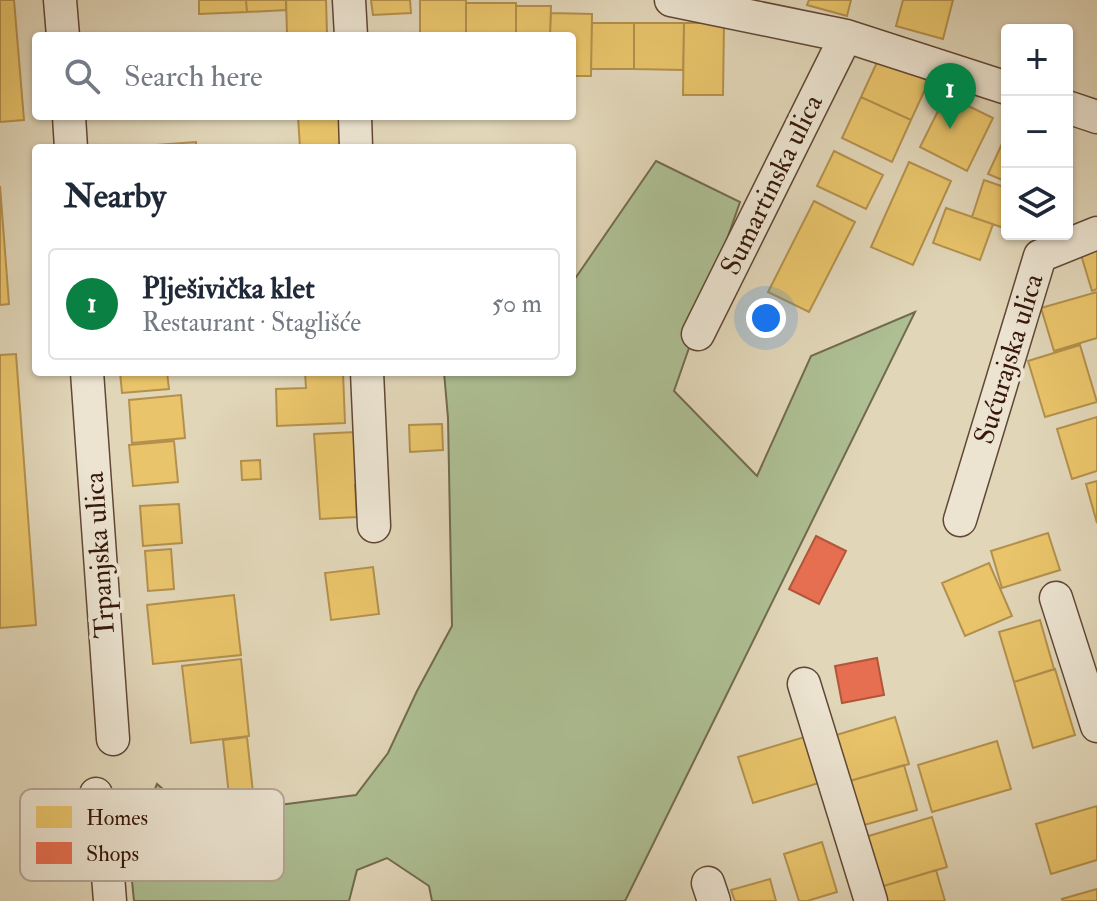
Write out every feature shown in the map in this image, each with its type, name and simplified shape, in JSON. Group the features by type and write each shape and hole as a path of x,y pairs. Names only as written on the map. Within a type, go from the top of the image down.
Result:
{"street":[{"path":"60,0 63,32"},
{"path":"349,0 351,32"},
{"path":"671,0 846,36 1001,86"},
{"name":"Sumartinska ulica","path":"698,334 846,36"},
{"path":"1073,109 1097,117"},
{"path":"69,120 71,144"},
{"path":"355,120 356,144"},
{"name":"Sućurajska ulica","path":"960,520 1040,256 1097,233"},
{"name":"Trpanjska ulica","path":"87,376 113,739"},
{"path":"367,376 374,526"},
{"path":"1056,598 1097,726"},
{"path":"804,684 871,901"},
{"path":"108,881 110,901"}],"green space":[{"path":"656,161 740,202 674,391 757,476 811,356 915,312 625,901 432,901 429,886 387,858 357,870 349,901 134,901 132,881 284,881 284,804 356,795 388,753 452,626 444,376 576,376 576,277"}],"building: Homes":[{"path":"0,0 14,0 24,120 0,122"},
{"path":"199,0 246,0 247,12 199,14"},
{"path":"246,0 286,0 286,10 247,12"},
{"path":"286,0 326,0 327,32 287,32"},
{"path":"371,0 410,0 411,13 373,15"},
{"path":"420,0 466,0 466,32 420,32"},
{"path":"809,0 851,0 847,16 807,5"},
{"path":"903,0 953,0 943,39 896,26"},
{"path":"466,3 516,3 516,32 466,32"},
{"path":"516,6 551,6 550,32 516,32"},
{"path":"551,13 592,14 591,76 576,76 576,32 550,32"},
{"path":"592,23 634,23 634,69 591,69"},
{"path":"634,23 684,23 683,70 634,69"},
{"path":"684,23 724,23 723,95 683,95"},
{"path":"879,58 929,81 911,120 861,97"},
{"path":"946,95 993,118 967,171 920,147"},
{"path":"861,97 911,120 892,162 842,138"},
{"path":"298,120 339,120 341,144 300,144"},
{"path":"1001,146 1001,179 988,174"},
{"path":"834,151 883,175 866,209 817,186"},
{"path":"909,162 951,181 913,265 871,247"},
{"path":"984,180 1001,186 1001,227 972,217"},
{"path":"0,186 9,304 0,305"},
{"path":"814,201 855,222 809,312 768,292"},
{"path":"946,208 993,224 980,260 933,243"},
{"path":"1097,240 1097,289 1092,291 1078,245"},
{"path":"1097,292 1097,338 1054,351 1041,308"},
{"path":"1080,345 1097,402 1045,417 1028,361"},
{"path":"16,354 36,625 0,628 0,355"},
{"path":"120,376 167,376 169,389 122,393"},
{"path":"305,376 343,376 345,423 277,426 276,389 306,388"},
{"path":"181,395 185,438 132,443 129,400"},
{"path":"1097,417 1097,471 1072,479 1057,429"},
{"path":"442,424 443,450 410,452 409,425"},
{"path":"356,432 360,485 355,485 357,517 320,519 314,434"},
{"path":"174,441 178,482 133,486 129,445"},
{"path":"260,460 261,479 242,480 241,461"},
{"path":"1097,481 1097,523 1086,484"},
{"path":"179,504 182,543 143,546 140,506"},
{"path":"1048,533 1060,570 1002,588 991,551"},
{"path":"171,549 174,589 148,591 145,551"},
{"path":"989,563 1012,616 965,636 942,583"},
{"path":"373,567 379,614 331,620 325,573"},
{"path":"234,595 241,655 153,664 147,605"},
{"path":"1040,620 1054,669 1014,682 999,632"},
{"path":"241,659 249,736 191,743 182,666"},
{"path":"1055,669 1075,735 1033,748 1014,682"},
{"path":"895,717 909,764 843,783 830,737"},
{"path":"808,736 822,782 753,803 738,757"},
{"path":"247,737 253,789 228,789 223,740"},
{"path":"997,741 1011,789 932,812 918,765"},
{"path":"904,765 917,810 857,827 843,783"},
{"path":"1097,806 1097,860 1051,874 1036,824"},
{"path":"932,817 947,867 877,888 862,838"},
{"path":"822,842 837,892 799,901 784,854"},
{"path":"936,870 945,901 881,901 877,888"},
{"path":"770,879 776,901 735,901 731,890"},
{"path":"1097,889 1097,901 1062,899"}],"building: Shops":[{"path":"816,536 846,551 819,604 789,589"},
{"path":"877,658 884,695 842,703 835,666"}],"place":[{"name":"Plješivička klet","path":"950,129"}]}
